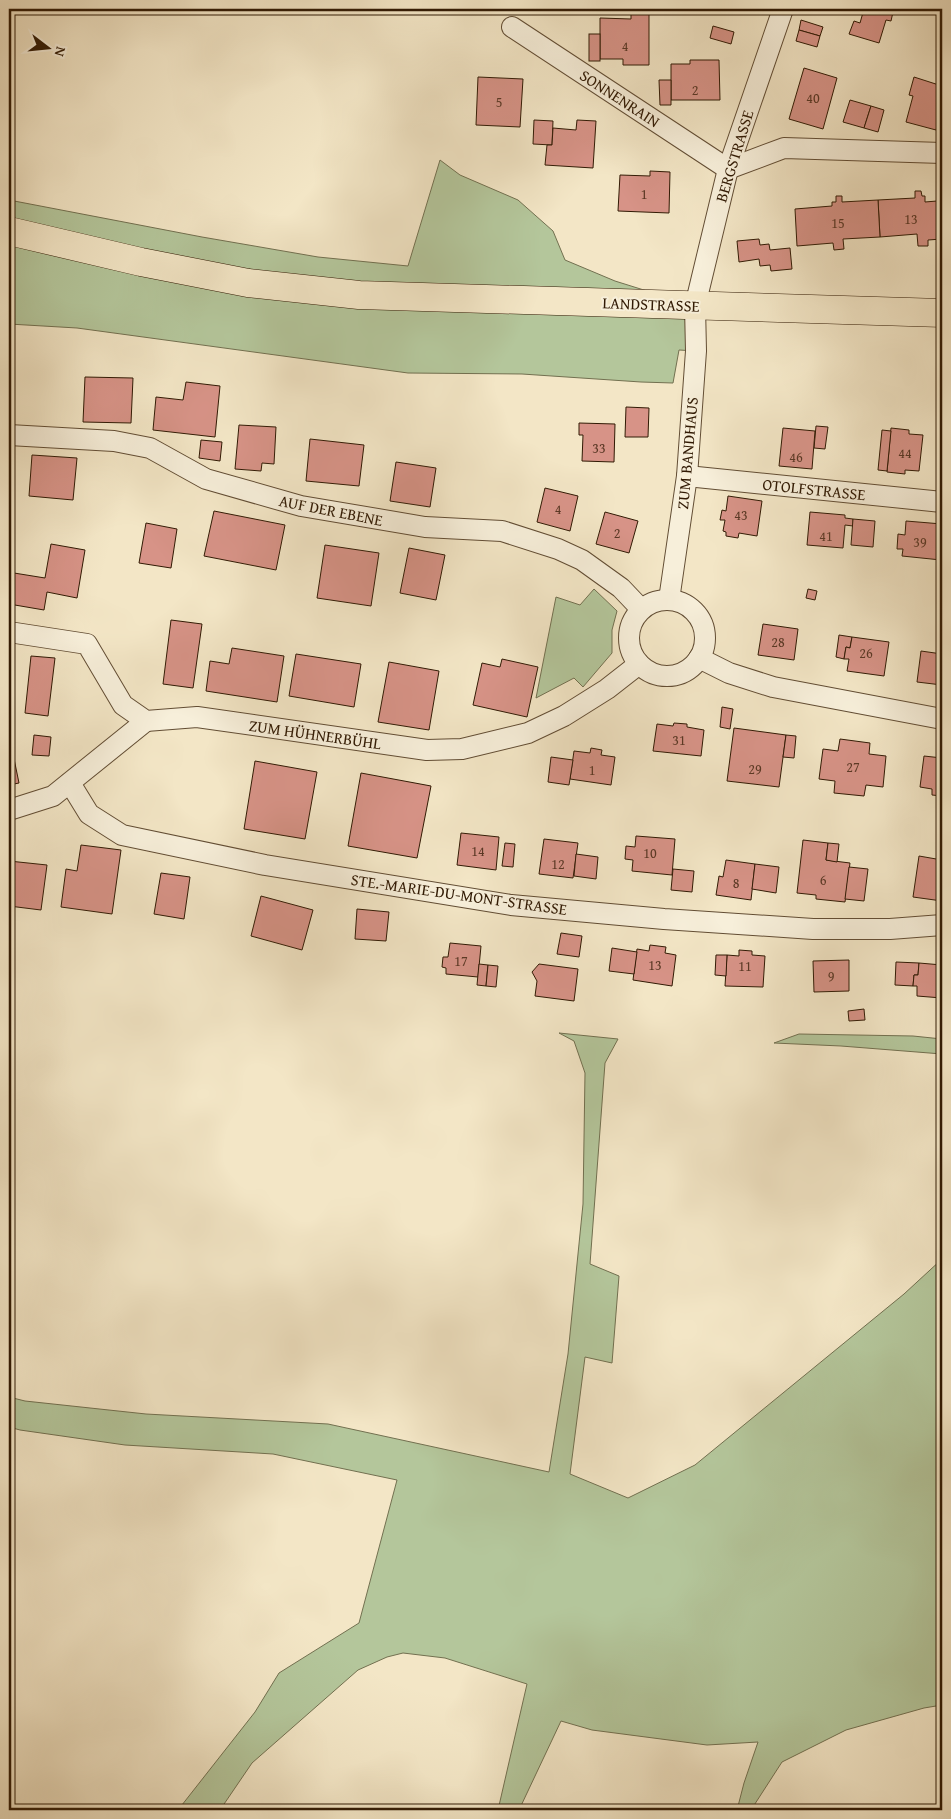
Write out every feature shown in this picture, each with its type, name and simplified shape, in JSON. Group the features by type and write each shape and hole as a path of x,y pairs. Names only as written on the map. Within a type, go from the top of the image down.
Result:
{"main road":[{"name":"LANDSTRASSE","path":"9,231 141,262 248,283 359,295 942,313"}],"street":[{"name":"BERGSTRASSE","path":"695,306 728,169 783,9"},
{"name":"SONNENRAIN","path":"512,27 728,169"},
{"path":"728,169 784,148 942,153"},
{"name":"ZUM BANDHAUS","path":"669,600 687,476 696,351 695,306"},
{"name":"AUF DER EBENE","path":"9,435 114,441 150,448 206,479 301,506 425,527 502,531 558,549 582,560 621,588 642,610"},
{"name":"OTOLFSTRASSE","path":"687,476 942,502"},
{"path":"669,600 682,602 700,620 704,632 704,645 699,658 687,669 671,675 659,675 648,671 639,664 630,646 629,636 631,626 642,610 650,604 669,600"},
{"path":"9,632 87,644 123,705 146,721 53,796 9,810"},
{"path":"699,658 729,673 773,687 942,719"},
{"name":"ZUM HÜHNERBÜHL","path":"146,721 197,717 427,750 462,749 528,733 555,720 607,689 639,664"},
{"name":"STE.-MARIE-DU-MONT-STRASSE","path":"70,783 90,814 122,836 265,865 511,905 664,919 813,929 890,929 942,925"}],"green space":[{"path":"440,160 460,175 518,200 553,231 565,260 615,281 695,306 696,351 679,350 673,383 522,374 408,373 77,328 9,324 9,200 318,257 408,266"},
{"path":"594,589 617,611 612,630 612,653 583,687 574,678 536,698 556,597 580,605"},
{"path":"559,1033 618,1039 605,1063 590,1264 619,1276 612,1363 585,1357 570,1474 628,1498 695,1465 904,1294 942,1259 942,1705 924,1708 846,1730 782,1762 751,1810 737,1810 758,1742 707,1745 592,1730 561,1721 519,1810 498,1810 527,1684 445,1658 403,1653 387,1657 358,1670 252,1763 220,1810 178,1810 255,1712 279,1673 359,1623 397,1480 273,1454 125,1445 20,1430 9,1427 9,1397 25,1401 146,1414 328,1424 549,1472 568,1354 583,1204 585,1073 574,1041"},
{"path":"799,1034 913,1036 942,1039 942,1054 774,1043"}],"building":[{"path":"864,9 883,9 893,12 891,21 886,20 879,43 849,34 854,21 860,23"},
{"path":"631,14 649,14 649,65 623,65 623,59 600,59 600,18 631,19"},
{"path":"801,20 823,27 820,36 799,30"},
{"path":"713,26 734,32 731,44 710,38"},
{"path":"799,30 820,36 817,47 796,41"},
{"path":"589,34 600,34 600,61 589,61"},
{"path":"690,60 719,60 720,100 671,100 671,64 690,64"},
{"path":"804,68 837,78 823,129 789,119"},
{"path":"478,77 523,79 520,127 476,125"},
{"path":"914,77 942,86 942,108 936,130 906,122 913,96 909,95"},
{"path":"659,80 671,80 671,105 660,105"},
{"path":"850,100 871,106 864,128 843,122"},
{"path":"871,106 884,110 878,132 864,128"},
{"path":"534,120 553,121 552,145 533,144"},
{"path":"577,120 596,121 593,168 545,165 547,145 552,145 553,128 576,130"},
{"path":"650,171 670,172 669,213 618,211 620,175 650,176"},
{"path":"915,191 921,191 922,196 925,196 925,202 937,201 938,205 942,204 942,239 928,240 928,246 918,246 917,234 880,237 878,200 915,198"},
{"path":"836,196 842,196 842,202 878,200 880,237 843,239 844,249 834,250 833,243 797,246 795,209 832,206 832,202 836,202"},
{"path":"759,239 760,245 769,244 770,250 790,248 792,269 771,271 770,265 760,266 759,259 739,262 737,241"},
{"path":"9,361 12,362 9,408"},
{"path":"85,377 133,378 131,423 83,422"},
{"path":"186,382 220,386 215,437 153,430 156,397 183,400"},
{"path":"626,407 649,408 648,437 625,437"},
{"path":"579,423 615,424 614,462 582,461 583,435 579,435"},
{"path":"239,425 276,427 274,464 262,463 261,471 235,469"},
{"path":"816,426 828,427 825,449 814,448"},
{"path":"783,428 815,431 812,469 779,466"},
{"path":"891,428 909,430 909,434 923,435 919,471 905,470 905,474 887,472"},
{"path":"882,430 891,431 887,471 878,470"},
{"path":"310,439 364,445 359,486 306,481"},
{"path":"201,440 222,442 220,461 199,458"},
{"path":"32,455 77,458 73,500 29,496"},
{"path":"396,462 436,468 430,507 390,501"},
{"path":"545,488 578,496 570,531 537,522"},
{"path":"728,496 762,501 757,536 739,533 738,538 726,536 726,532 723,531 725,520 720,520 722,510 726,511"},
{"path":"214,511 285,525 276,570 204,556"},
{"path":"605,512 638,521 629,553 596,544"},
{"path":"810,512 845,515 845,518 853,519 853,526 845,525 843,548 807,545"},
{"path":"853,519 875,521 873,547 851,545"},
{"path":"906,521 942,524 941,560 902,556 903,549 897,549 898,534 905,535"},
{"path":"146,523 177,529 171,568 139,563"},
{"path":"51,544 85,550 77,598 47,592 44,610 9,604 14,573 45,578"},
{"path":"325,545 379,553 371,606 317,598"},
{"path":"409,548 445,555 436,600 400,593"},
{"path":"808,589 817,591 815,600 806,598"},
{"path":"171,620 202,624 193,688 163,684"},
{"path":"763,624 798,629 794,660 758,655"},
{"path":"839,635 852,637 850,648 846,647 844,659 836,657"},
{"path":"852,637 889,642 884,676 847,671 849,659 844,659 846,647 850,648"},
{"path":"232,648 284,656 277,702 206,691 210,661 229,664"},
{"path":"921,651 942,654 942,685 917,682"},
{"path":"296,654 361,664 354,707 289,696"},
{"path":"31,656 55,658 48,716 25,713"},
{"path":"502,659 538,667 527,717 473,705 482,663 500,667"},
{"path":"389,662 439,671 429,730 378,722"},
{"path":"722,707 733,709 730,729 720,727"},
{"path":"674,723 687,724 687,727 704,730 701,756 653,751 657,724 673,726"},
{"path":"734,728 786,735 779,787 727,781"},
{"path":"34,735 51,737 49,756 32,755"},
{"path":"786,735 796,736 794,758 783,757"},
{"path":"840,739 870,743 869,754 886,756 883,787 866,785 864,796 834,793 835,781 819,779 823,749 838,751"},
{"path":"591,748 602,750 601,755 615,757 611,785 570,779 574,751 590,753"},
{"path":"12,749 19,783 9,785 9,750"},
{"path":"924,756 942,758 942,796 932,795 932,789 920,787"},
{"path":"551,757 573,760 569,785 548,782"},
{"path":"255,761 317,772 305,839 244,829"},
{"path":"361,773 431,786 417,858 348,846"},
{"path":"461,833 499,837 496,870 457,865"},
{"path":"636,836 675,839 672,875 632,871 633,860 625,859 626,846 635,847"},
{"path":"544,839 578,843 573,878 539,874"},
{"path":"803,840 828,843 826,860 850,863 845,902 816,899 816,895 797,893"},
{"path":"505,843 515,844 513,867 502,866"},
{"path":"828,843 839,844 837,862 826,860"},
{"path":"81,845 121,850 112,914 61,907 66,869 77,871"},
{"path":"576,854 598,857 596,879 574,876"},
{"path":"919,856 942,860 942,901 913,897"},
{"path":"726,860 755,864 751,900 716,895 719,876 723,877"},
{"path":"9,861 47,865 41,910 9,906"},
{"path":"755,864 779,867 776,893 752,889"},
{"path":"849,867 868,869 864,901 845,899"},
{"path":"673,869 694,871 692,892 671,890"},
{"path":"161,873 190,877 184,919 154,914"},
{"path":"261,896 313,910 302,950 251,936"},
{"path":"357,909 389,912 386,941 355,939"},
{"path":"561,933 582,936 579,957 557,954"},
{"path":"450,943 481,946 478,977 446,974 446,968 442,967 443,957 448,957"},
{"path":"650,945 666,947 665,953 676,955 672,986 633,980 637,949 649,951"},
{"path":"612,948 637,952 634,974 609,971"},
{"path":"739,950 752,951 752,955 765,956 763,987 725,986 727,955 739,956"},
{"path":"716,955 727,955 726,976 715,975"},
{"path":"849,960 849,991 814,992 813,961"},
{"path":"896,962 919,963 918,975 914,975 913,986 895,985"},
{"path":"919,963 942,965 942,998 917,996 917,986 913,986 914,975 918,975"},
{"path":"479,964 488,965 486,986 477,985"},
{"path":"539,964 578,969 574,1001 535,996 537,981 532,972"},
{"path":"488,965 498,966 496,987 486,986"},
{"path":"864,1009 865,1020 849,1021 848,1011"}]}
